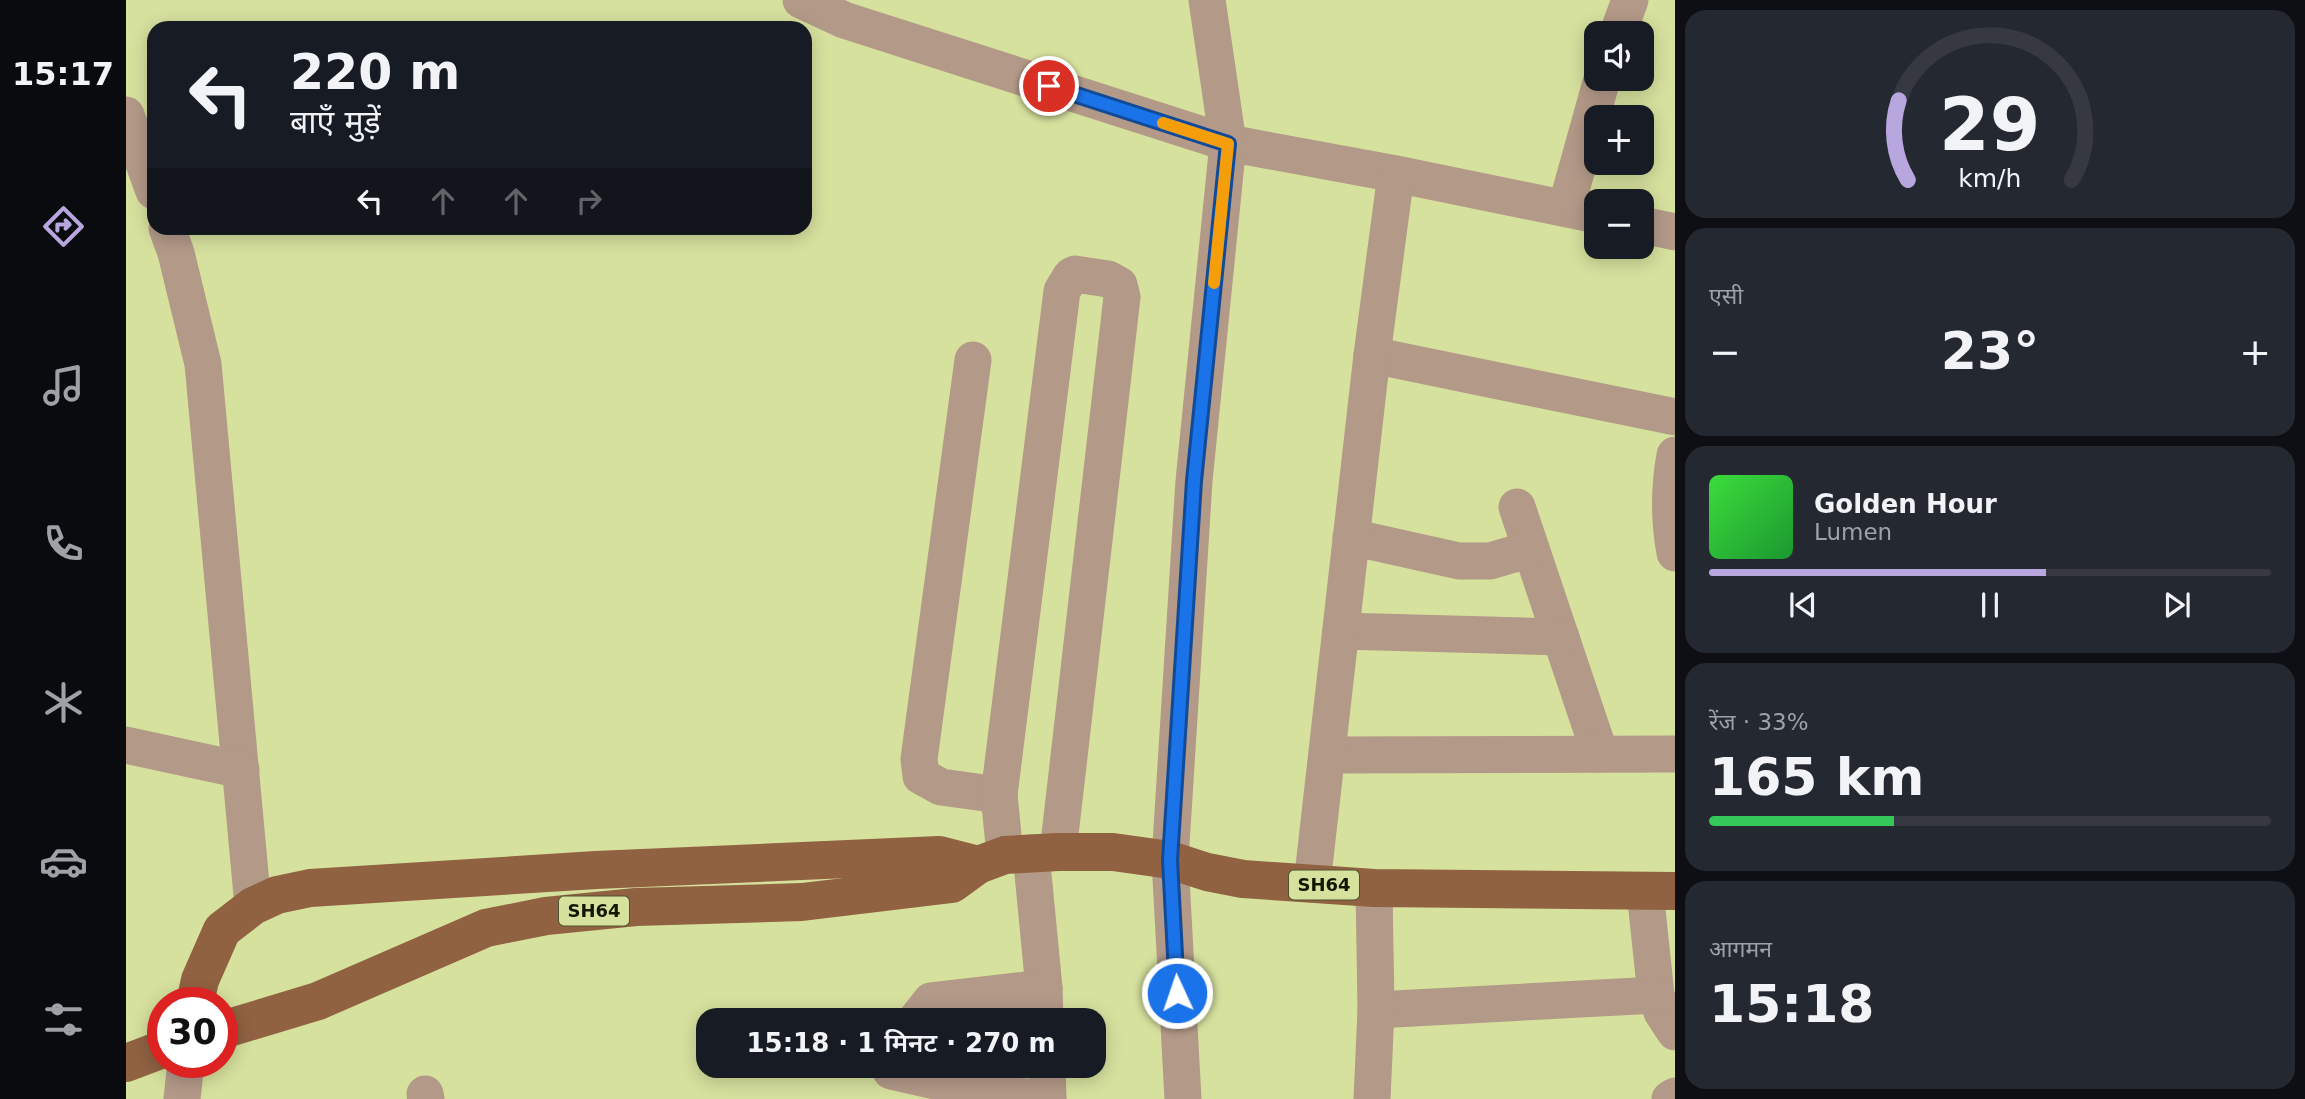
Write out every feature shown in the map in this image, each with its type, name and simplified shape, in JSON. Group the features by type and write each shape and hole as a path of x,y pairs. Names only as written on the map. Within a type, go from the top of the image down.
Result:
{"main road":[{"name":"SH64","path":"198,987 222,930 253,906 277,895 310,888 596,870 939,855 1018,856 1113,852 1170,860 1207,872 1243,879 1312,884 1374,888 1660,891"},
{"name":"SH64","path":"238,1025 318,1001 486,928 546,916 636,907 802,902 952,884 1018,856"},
{"path":"126,1063 147,1055"}],"street":[{"path":"801,0 844,20 1228,144 1396,174 1581,212 1600,91"},
{"path":"1183,1099 1170,860 1194,481 1228,144 1207,0"},
{"path":"1622,21 1630,0"},
{"path":"126,115 147,172"},
{"path":"1312,884 1372,355 1396,174"},
{"path":"1654,228 1675,232"},
{"path":"170,235 203,364 253,906"},
{"path":"925,1008 931,1001 1045,1004 1018,856 999,795 1062,291 1075,274 1108,279 1119,285 1122,296 1018,856"},
{"path":"1372,355 1675,417"},
{"path":"972,360 919,759 921,776 941,787 999,795"},
{"path":"1675,455 1671,476 1670,521 1675,553"},
{"path":"1517,507 1600,754"},
{"path":"1351,537 1459,561 1490,561 1531,549"},
{"path":"1341,631 1561,637"},
{"path":"126,745 240,770"},
{"path":"1326,755 1675,754"},
{"path":"1372,1099 1376,1010 1374,888"},
{"path":"1660,891 1656,995 1662,1012 1675,1032"},
{"path":"1376,1010 1656,995"},
{"path":"182,1099 184,1078"},
{"path":"888,1079 1048,1099 1047,1078"},
{"path":"1670,1099 1675,1096"}],"slow traffic":[{"path":"1163,123 1228,144 1214,283"}],"route":[{"path":"1049,86 1228,144 1194,481 1170,860 1177,993"}]}
